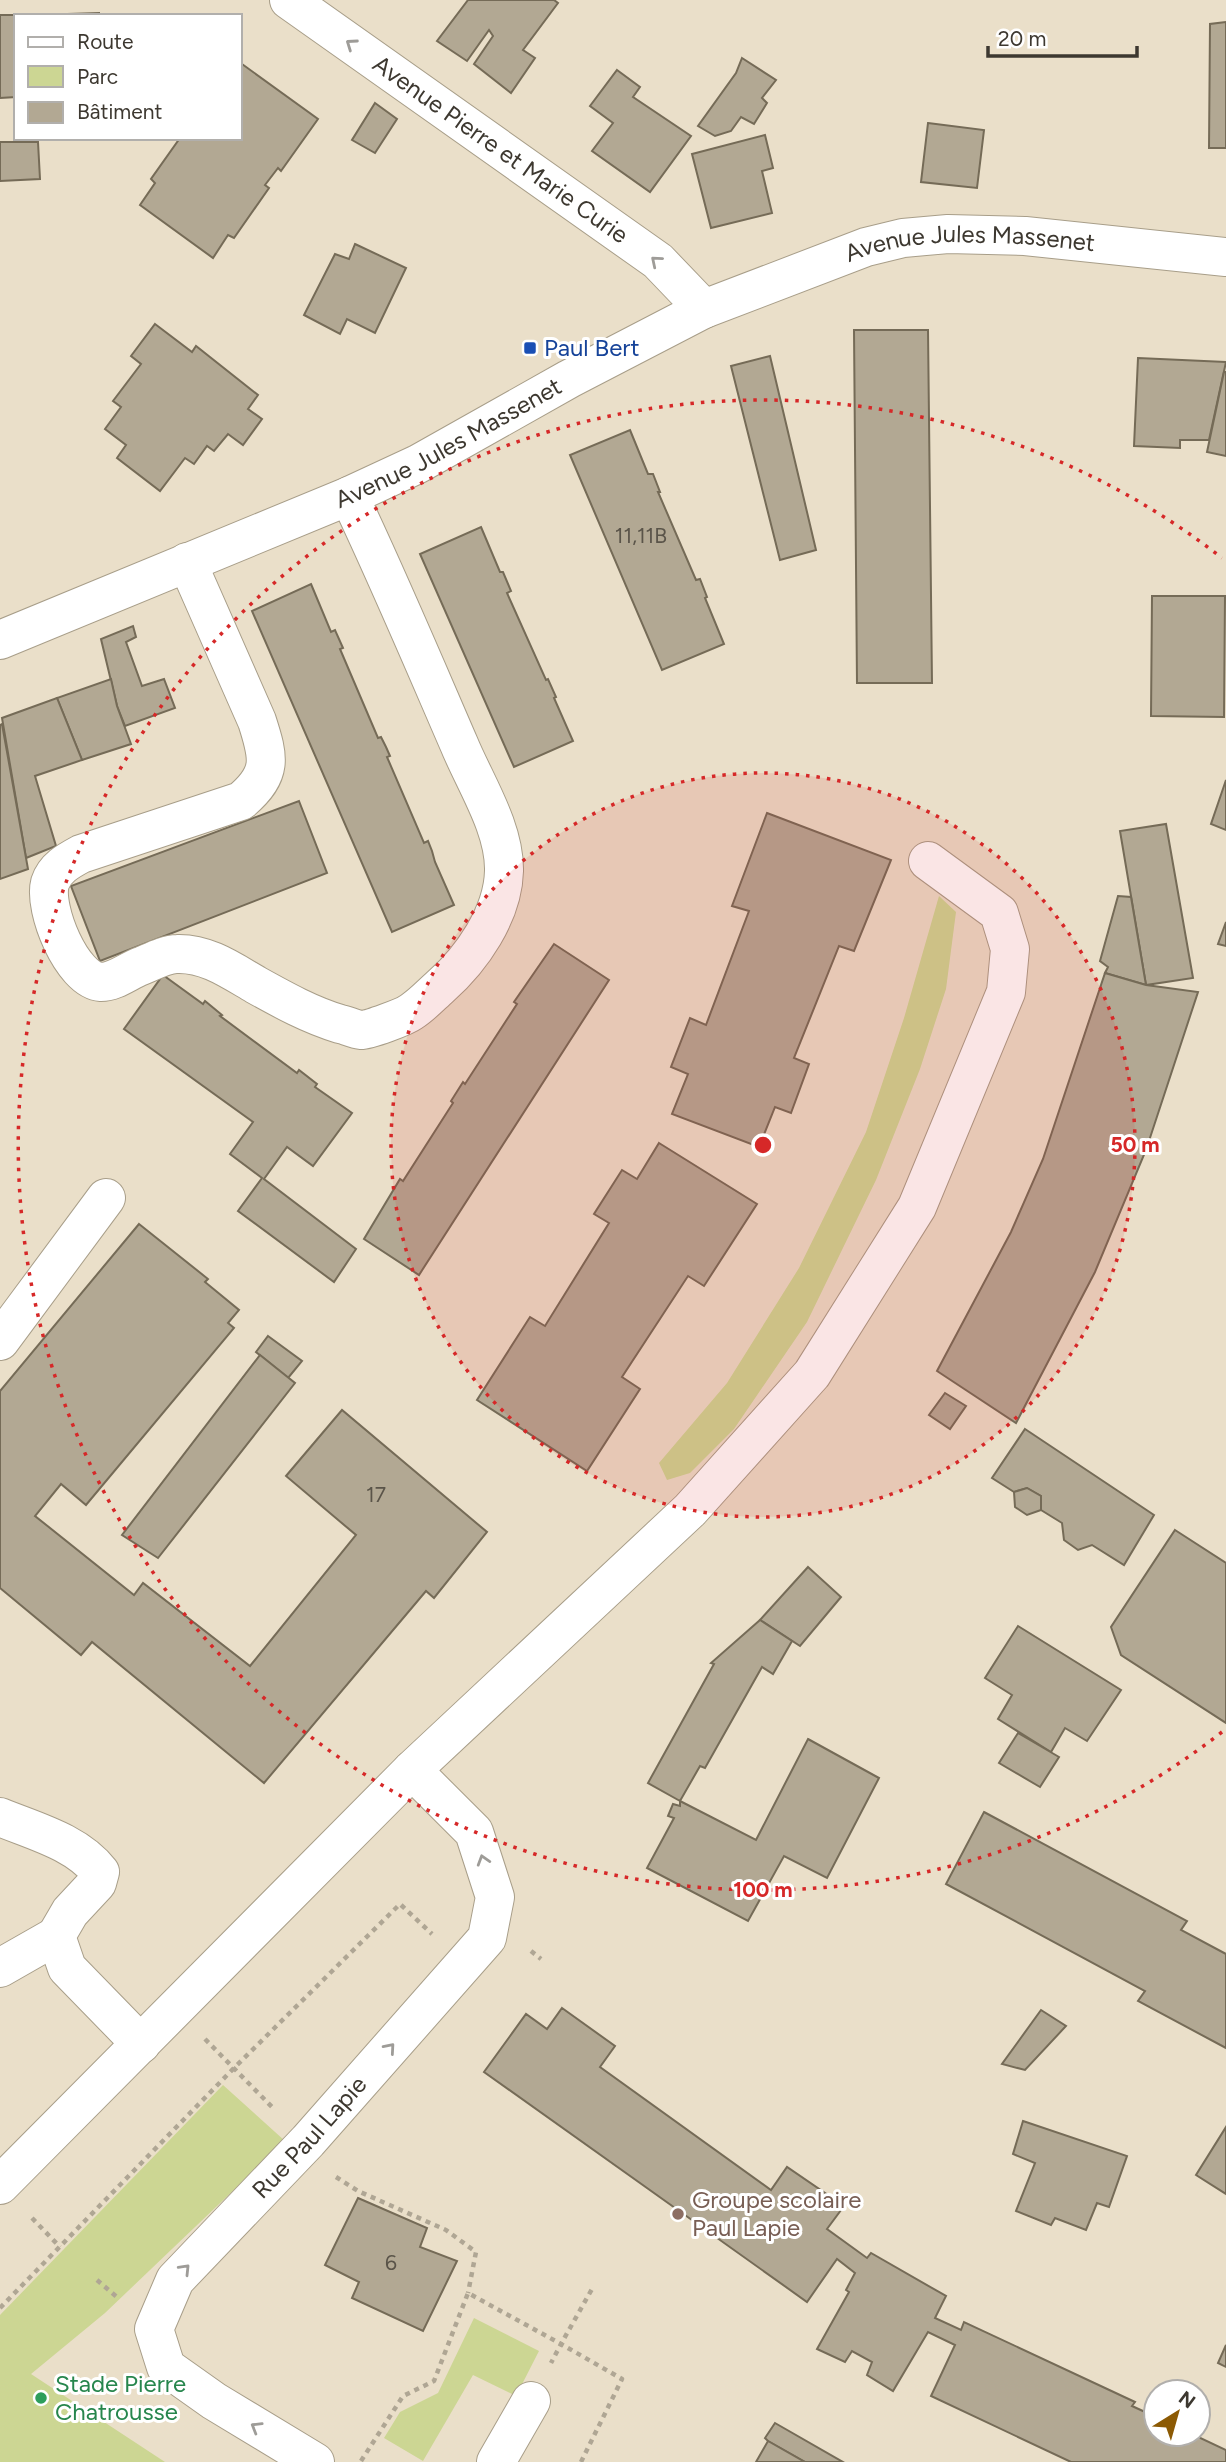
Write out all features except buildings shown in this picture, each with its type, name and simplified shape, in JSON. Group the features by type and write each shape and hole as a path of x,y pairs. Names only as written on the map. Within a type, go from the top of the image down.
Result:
{"street":[{"name":"Avenue Pierre et Marie Curie","path":"289,0 658,261 704,309"},
{"name":"Avenue Jules Massenet","path":"0,640 349,496 418,464 569,379 704,309 866,247 904,238 948,234 1025,236 1226,257"},
{"path":"187,562 257,721 264,744 264,776 241,801 67,861 50,883 49,901 65,946 78,968 90,979 103,982 176,954 213,960 318,1017 362,1030 410,1013 453,976 481,938 497,906 504,870 498,833 488,805 349,496"},
{"path":"0,2185 412,1770 690,1510 812,1374 917,1207 1006,992 1010,949 999,913 928,861"},
{"path":"0,1341 106,1198"},
{"name":"Rue Paul Lapie","path":"315,2462 214,2401 166,2367 154,2329 176,2280 308,2141 486,1938 495,1897 474,1832 412,1770"},
{"path":"0,1817 71,1848 90,1859 100,1872 97,1883 70,1912 56,1936 0,1968"},
{"path":"56,1936 67,1968 141,2044"},
{"path":"496,2462 531,2401"}],"path":[{"path":"0,2308 234,2068 400,1904 424,1926"},
{"path":"234,2068 281,2116"},
{"path":"330,2173 358,2191 446,2230 475,2252 468,2293 435,2381 403,2396 361,2462"},
{"path":"561,2344 593,2289"},
{"path":"468,2293 622,2379 580,2462"}],"green space":[{"path":"939,896 956,912 946,989 920,1069 876,1180 807,1322 734,1429 690,1473 667,1480 659,1463 727,1383 799,1268 866,1132 904,1018"},
{"path":"223,2085 285,2141 105,2313 31,2374 165,2462 0,2462 0,2315"},
{"path":"474,2318 539,2351 516,2396 473,2375 423,2461 384,2438 400,2412 438,2393"}],"place":[{"name":"Paul Bert","path":"530,348"},
{"name":"Groupe scolaire Paul Lapie","path":"678,2214"},
{"name":"Stade Pierre Chatrousse","path":"41,2398"}]}
